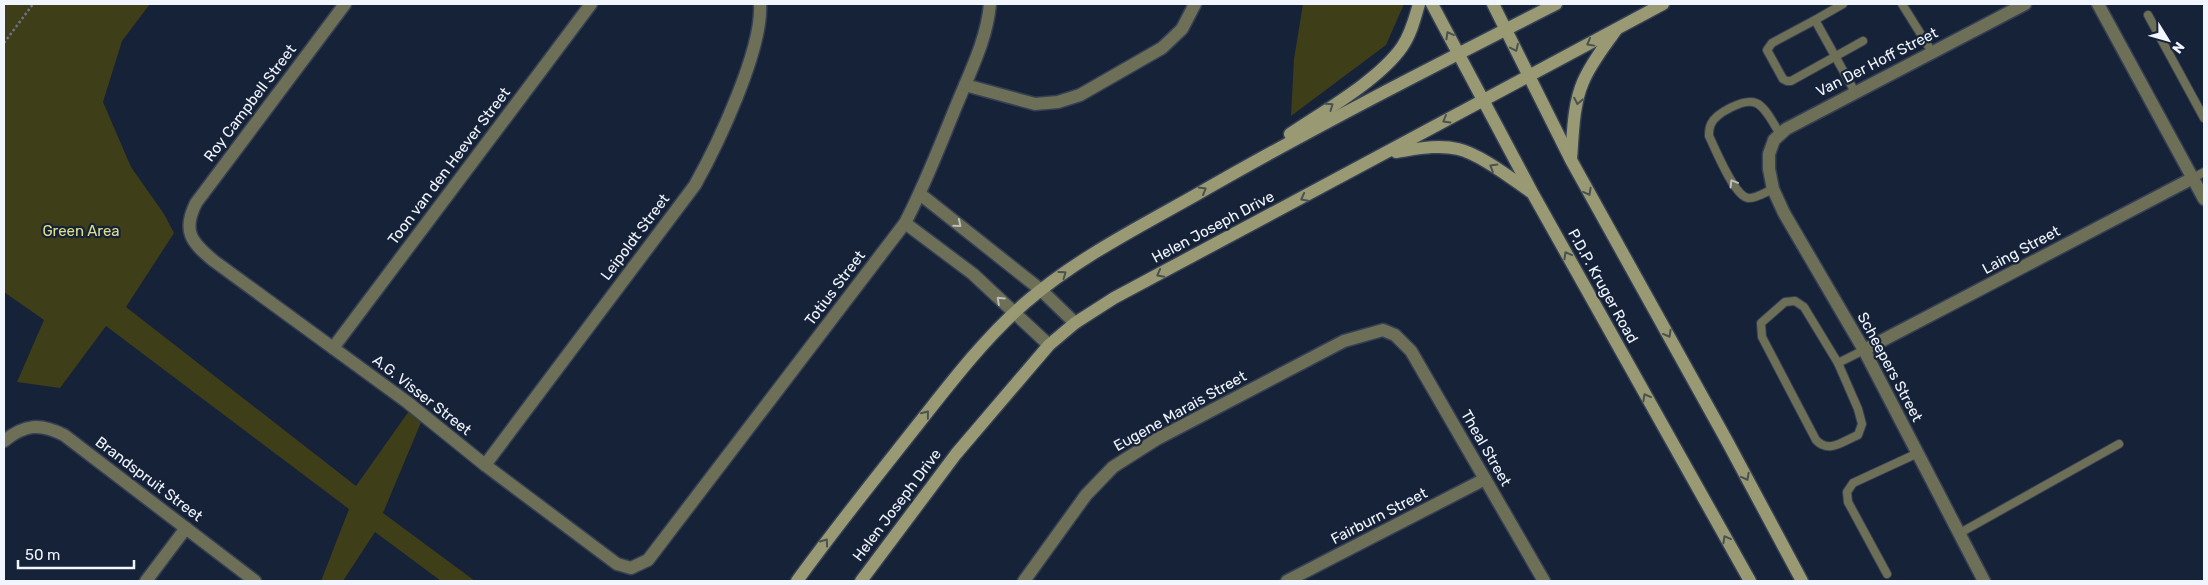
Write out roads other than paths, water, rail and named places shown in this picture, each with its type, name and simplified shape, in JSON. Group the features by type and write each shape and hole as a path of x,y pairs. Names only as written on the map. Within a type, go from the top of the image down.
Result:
{"street":[{"name":"Roy Campbell Street","path":"188,226 196,202 345,4"},
{"name":"Toon van den Heever Street","path":"333,348 591,4"},
{"name":"Leipoldt Street","path":"486,466 694,184 716,147 749,62 761,18 760,4"},
{"name":"Totius Street","path":"648,560 905,223 920,194 965,84 988,23 990,4"},
{"path":"965,84 1035,104 1058,102 1073,97 1162,48 1182,28 1194,4"},
{"path":"1279,147 1287,136 1390,62 1410,34 1419,4"},
{"name":"P.D.P. Kruger Road","path":"1432,4 1533,194 1750,581"},
{"path":"1493,4 1571,160 1727,440 1802,581"},
{"path":"797,581 830,536 970,360 1014,313 1041,290 1076,264 1279,147 1556,4"},
{"name":"Helen Joseph Drive","path":"861,581 956,454 1049,345 1075,323 1114,298 1387,154 1482,100 1529,77 1663,4"},
{"name":"Van Der Hoff Street","path":"1769,169 1769,154 1774,140 1807,116 2025,4"},
{"path":"2098,4 2199,175 2204,199"},
{"path":"1571,160 1574,126 1582,84 1592,65 1618,28"},
{"path":"1387,154 1441,147 1458,149 1472,154 1533,194"},
{"name":"Scheepers Street","path":"1769,169 1773,188 1784,213 1864,350 1984,581"},
{"name":"Laing Street","path":"1864,350 2199,175"},
{"path":"920,194 1041,290 1075,323"},
{"path":"905,223 973,274 1049,345"},
{"name":"A.G. Visser Street","path":"188,226 191,238 199,249 407,402 486,466 617,564 631,568 648,560"},
{"name":"Eugene Marais Street","path":"1024,581 1086,495 1112,467 1157,438 1344,341 1383,330 1395,335"},
{"name":"Theal Street","path":"1395,335 1411,351 1544,581"},
{"name":"Brandspruit Street","path":"4,441 16,432 34,427 49,428 64,435 255,581"},
{"name":"Fairburn Street","path":"1287,581 1485,479"},
{"path":"146,581 186,528"}],"lane":[{"path":"1843,4 1772,43 1767,50 1769,56 1779,74 1787,81 1798,78 1863,41"},
{"path":"1902,4 1932,52"},
{"path":"2148,16 2204,118"},
{"path":"1815,20 1855,92"},
{"path":"1773,188 1754,197 1748,198 1744,196 1736,188 1709,136 1709,130 1716,117 1743,102 1751,102 1761,106 1780,134"},
{"path":"1794,301 1804,307 1838,363 1858,409 1862,424 1858,435 1830,448 1816,440 1762,337 1761,323 1785,302 1794,301"},
{"path":"1838,363 1864,350"},
{"path":"1960,533 2119,444"},
{"path":"1887,574 1848,502 1847,492 1853,483 1918,453"}],"park label":[{"name":"Green Area","path":"81,231"}]}
